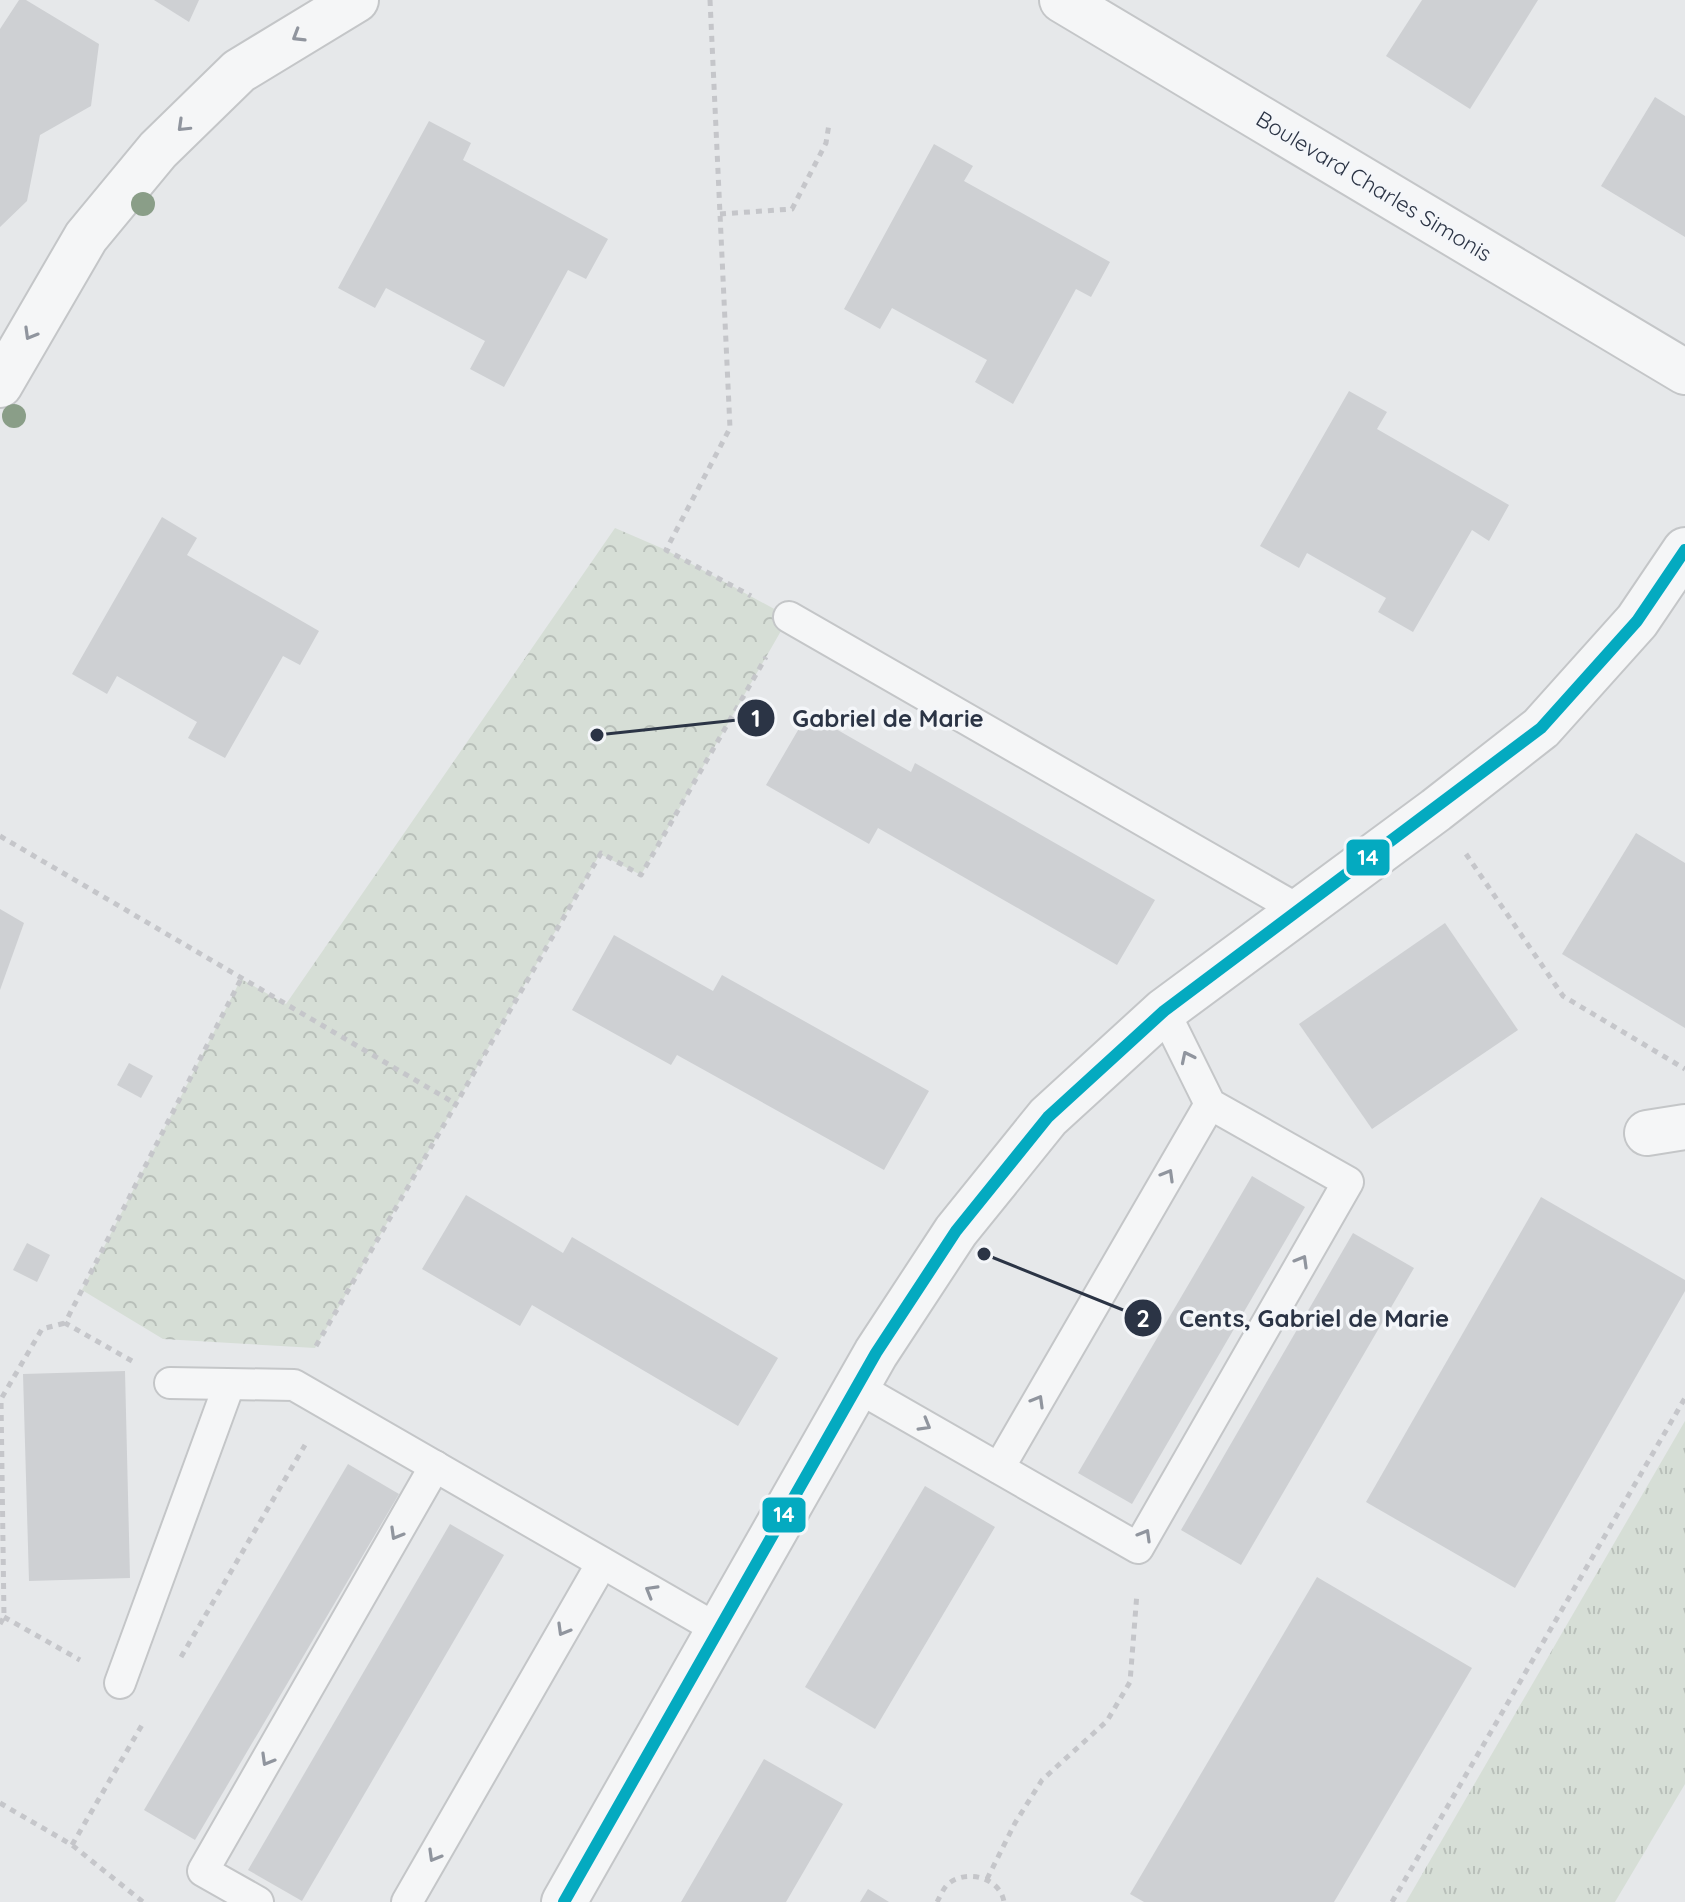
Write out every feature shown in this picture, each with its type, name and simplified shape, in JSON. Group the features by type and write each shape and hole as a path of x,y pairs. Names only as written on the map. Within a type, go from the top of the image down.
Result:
{"street":[{"path":"0,385 86,237 158,150 239,71 356,0"},
{"name":"Boulevard Charles Simonis","path":"1062,0 1685,372"},
{"path":"564,1902 857,1387 956,1231 1039,1129 1164,1011 1297,909 1436,810 1541,728 1637,621 1685,550"}],"lane":[{"path":"789,617 1297,909"},
{"path":"857,1387 1138,1548 1348,1182 1210,1104 1164,1011"},
{"path":"999,1468 1210,1104"},
{"path":"170,1383 294,1385 719,1630"},
{"path":"120,1683 229,1385"},
{"path":"258,1902 203,1871 435,1466"},
{"path":"407,1902 602,1563"}],"path":[{"path":"294,1385 601,853 641,875 789,617 666,550 730,428 710,0"},
{"path":"720,214 792,209 826,143 829,124"},
{"path":"1436,810 1563,996 1685,1069"},
{"path":"0,836 456,1104"},
{"path":"65,1323 241,979"},
{"path":"0,1624 4,1617 1,1399 42,1329 65,1323 170,1383"},
{"path":"1392,1902 1685,1398"},
{"path":"176,1666 328,1406"},
{"path":"987,1879 1015,1823 1042,1780 1107,1721 1130,1682 1137,1627 1138,1548"},
{"path":"4,1617 120,1683"},
{"path":"72,1845 144,1721"},
{"path":"0,1803 72,1845 143,1902"},
{"path":"937,1902 947,1885 966,1876 987,1879 1003,1894 1004,1902"}],"green space":[{"path":"615,528 666,550 789,617 641,875 600,854 315,1348 163,1339 82,1290 241,979 286,1004"},
{"path":"1685,1421 1685,1784 1615,1902 1406,1902"}],"building":[{"path":"19,0 26,0 99,44 91,106 40,135 27,201 0,227 0,29"},
{"path":"154,0 199,0 189,22"},
{"path":"1422,0 1538,0 1470,109 1386,56"},
{"path":"1655,97 1685,116 1685,237 1601,186"},
{"path":"429,121 471,143 463,160 608,239 586,279 568,270 504,387 470,369 485,341 386,288 375,308 338,288"},
{"path":"934,144 973,166 964,181 1110,262 1091,297 1076,289 1013,404 975,382 987,360 892,308 880,329 844,309"},
{"path":"1349,391 1387,412 1377,429 1509,505 1489,541 1472,530 1413,632 1378,612 1386,598 1307,553 1299,568 1260,546"},
{"path":"162,517 197,538 187,555 319,631 300,665 283,656 225,758 188,738 197,722 117,676 107,694 72,674"},
{"path":"808,713 911,772 915,763 1155,900 1117,965 878,828 869,844 766,785"},
{"path":"1636,833 1685,863 1685,1028 1562,954"},
{"path":"0,909 24,923 0,990"},
{"path":"1445,923 1518,1030 1372,1129 1299,1024"},
{"path":"614,935 713,991 722,975 929,1091 884,1170 677,1055 671,1065 572,1010"},
{"path":"129,1063 153,1076 141,1098 117,1085"},
{"path":"1252,1176 1305,1207 1132,1504 1078,1473"},
{"path":"466,1195 563,1253 572,1237 778,1358 738,1426 532,1305 520,1326 422,1269"},
{"path":"1541,1197 1685,1280 1685,1291 1515,1588 1366,1502"},
{"path":"1353,1233 1414,1268 1241,1565 1181,1530"},
{"path":"27,1243 50,1255 37,1282 13,1270"},
{"path":"125,1371 130,1578 29,1581 23,1374"},
{"path":"348,1464 399,1494 195,1840 144,1810"},
{"path":"925,1486 995,1527 875,1729 805,1687"},
{"path":"450,1524 504,1555 302,1901 248,1870"},
{"path":"1317,1577 1472,1668 1334,1902 1144,1902 1130,1894"},
{"path":"764,1759 843,1804 786,1902 681,1902"},
{"path":"868,1889 889,1902 860,1902"}],"transit line":[{"name":"14","path":"564,1902 876,1353 956,1231 1048,1117 1164,1011 1541,728 1637,621 1685,550"}],"place":[{"name":"Gabriel de Marie","path":"597,735"},
{"name":"Cents, Gabriel de Marie","path":"984,1254"}]}
